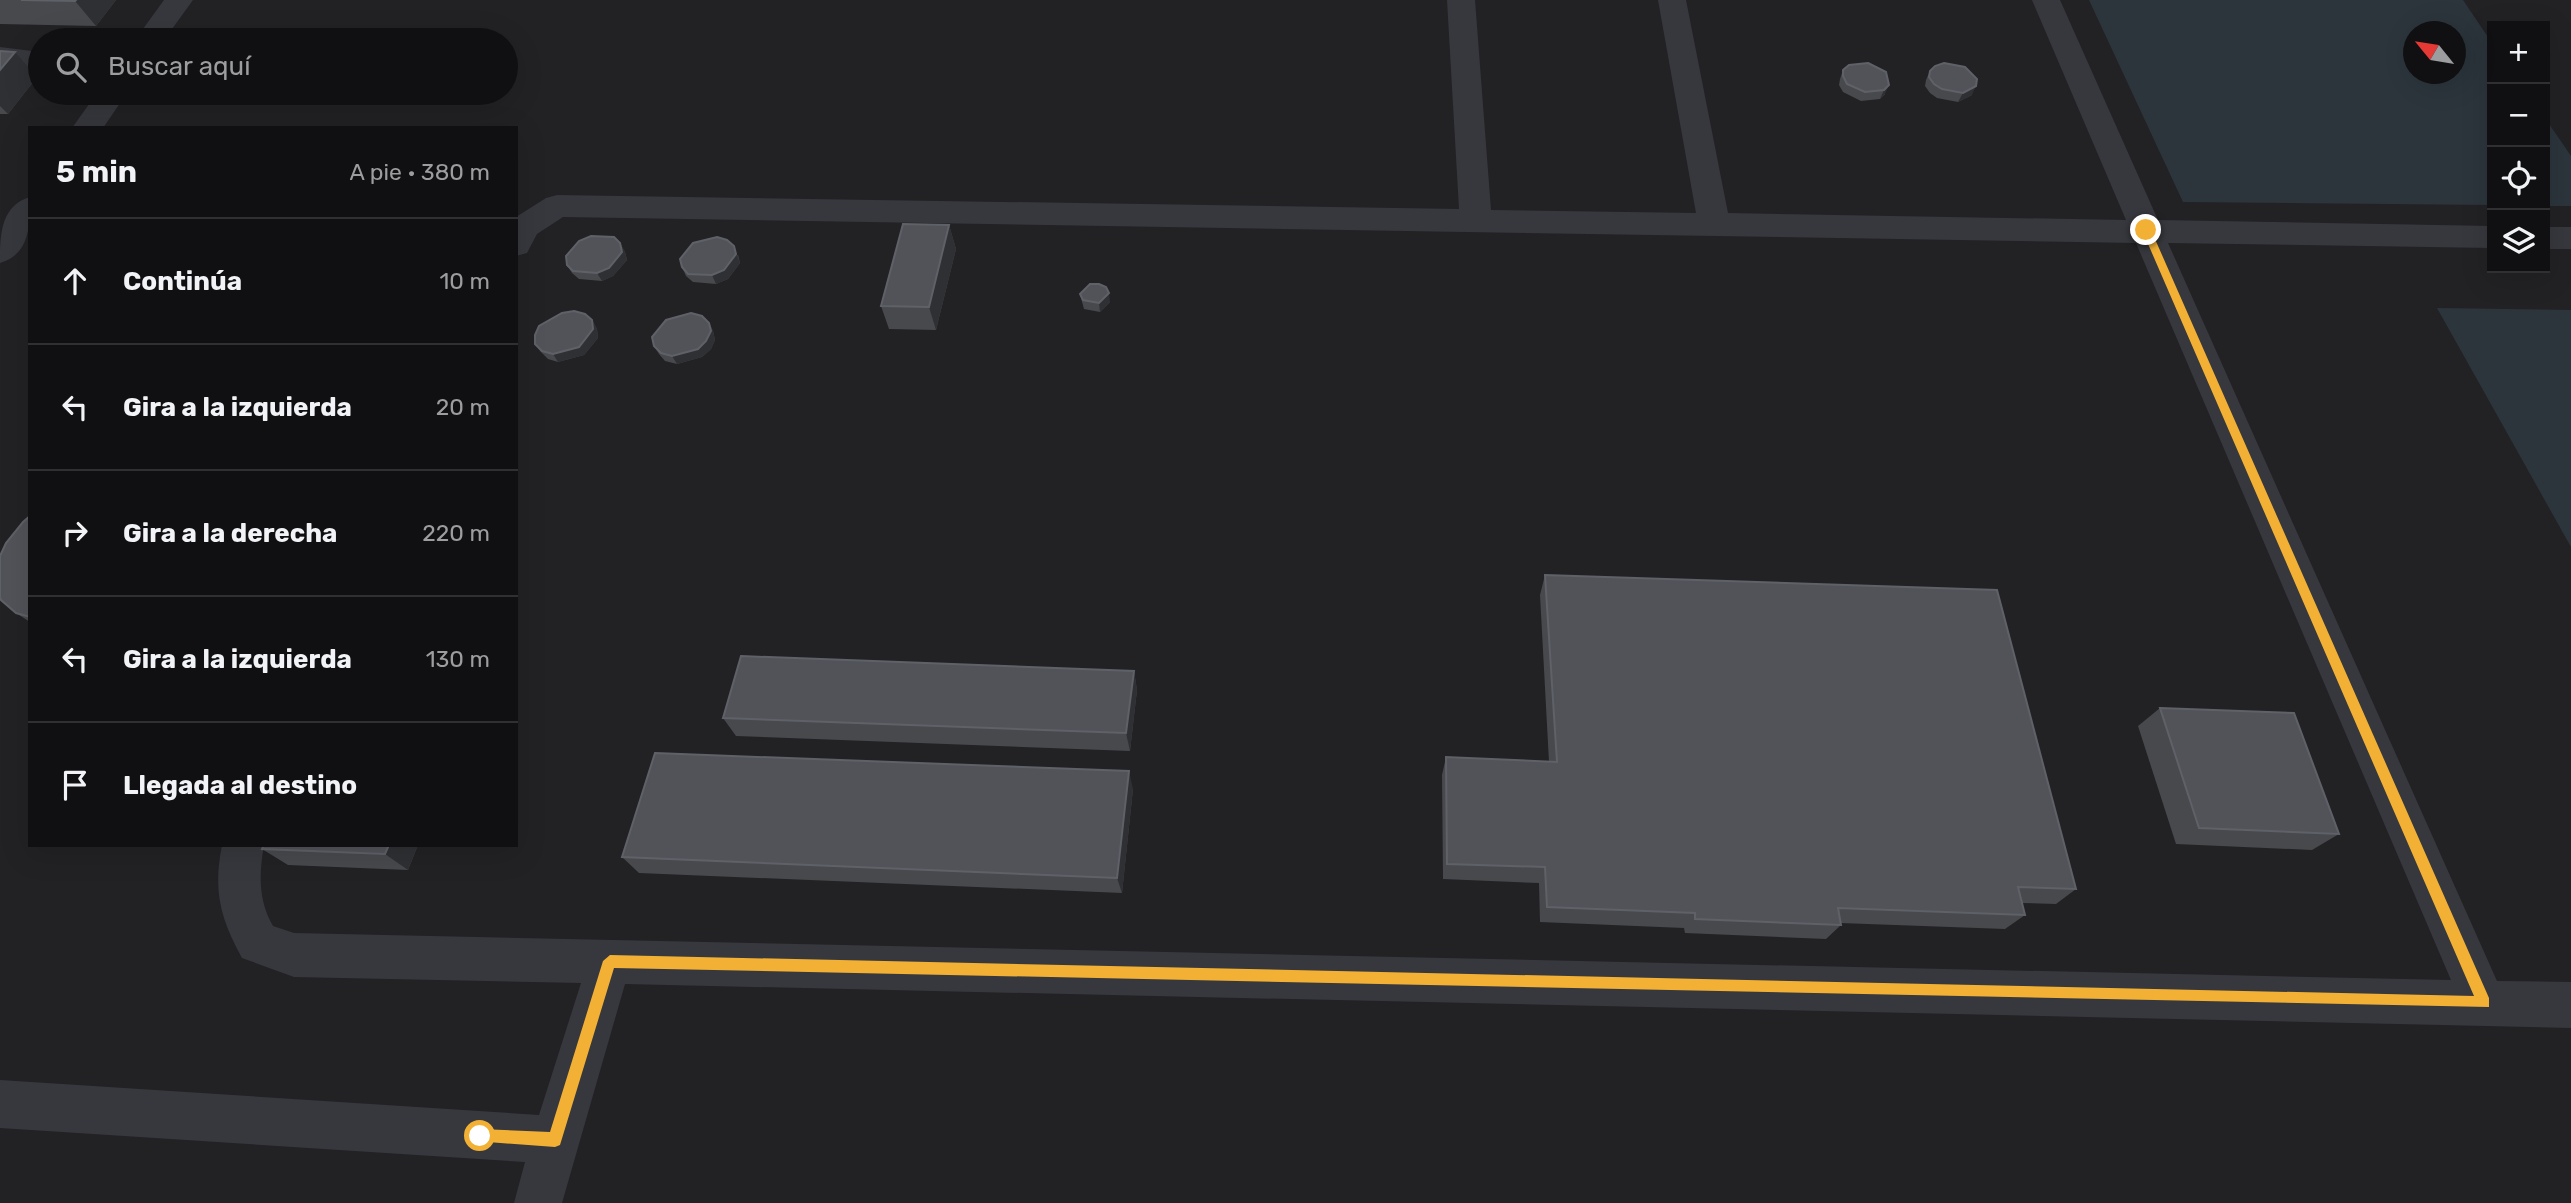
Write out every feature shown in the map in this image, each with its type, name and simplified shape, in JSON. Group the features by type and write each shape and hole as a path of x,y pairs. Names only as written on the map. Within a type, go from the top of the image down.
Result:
{"lane":[{"path":"158,28 179,0"},
{"path":"1461,0 1476,219"},
{"path":"1672,0 1714,223"},
{"path":"2046,0 2484,1003"},
{"path":"0,56 28,61"},
{"path":"88,126 103,105"},
{"path":"518,241 525,227 557,206 2487,237"},
{"path":"0,251 28,211"},
{"path":"2550,238 2571,239"},
{"path":"243,847 237,875 242,917 258,943 294,954 2571,1005"},
{"path":"538,1203 610,961"},
{"path":"0,1104 555,1140"}],"shaded area":[{"path":"0,0 2571,0 2571,1203 0,1203"},
{"path":"2089,0 2463,0 2487,36 2487,205 2183,202"},
{"path":"2550,125 2571,156 2571,206 2550,206"},
{"path":"2437,308 2571,310 2571,547"}],"building":[{"path":"0,51 15,52 0,70"},
{"path":"1868,63 1886,72 1889,85 1884,90 1865,92 1847,84 1843,70 1849,65"},
{"path":"1944,63 1965,67 1977,79 1976,86 1963,93 1942,89 1934,84 1929,77 1930,71"},
{"path":"903,224 949,225 929,307 881,306"},
{"path":"591,236 614,237 620,243 622,252 609,268 597,273 573,271 567,265 566,256 579,241"},
{"path":"717,237 734,246 736,254 724,270 712,275 688,274 680,259 693,243"},
{"path":"1090,284 1106,287 1109,293 1099,303 1083,300 1080,294"},
{"path":"574,311 585,314 592,320 593,329 579,347 553,354 542,351 535,344 539,326 562,313"},
{"path":"691,313 702,316 709,323 711,331 706,341 698,349 672,356 661,353 654,346 652,337 666,320"},
{"path":"28,518 28,616 16,613 0,598 0,556 6,543"},
{"path":"1545,575 1997,590 2076,889 2018,887 2025,915 1838,908 1841,925 1695,919 1695,913 1547,907 1545,867 1447,864 1446,757 1557,762"},
{"path":"741,656 1134,671 1126,733 723,718"},
{"path":"2160,708 2294,713 2339,834 2199,828"},
{"path":"655,753 1129,771 1117,878 622,857"},
{"path":"263,847 388,847 385,854 262,849"}],"route":[{"path":"480,1136 555,1140 610,961 2484,1003 2146,230"}]}
